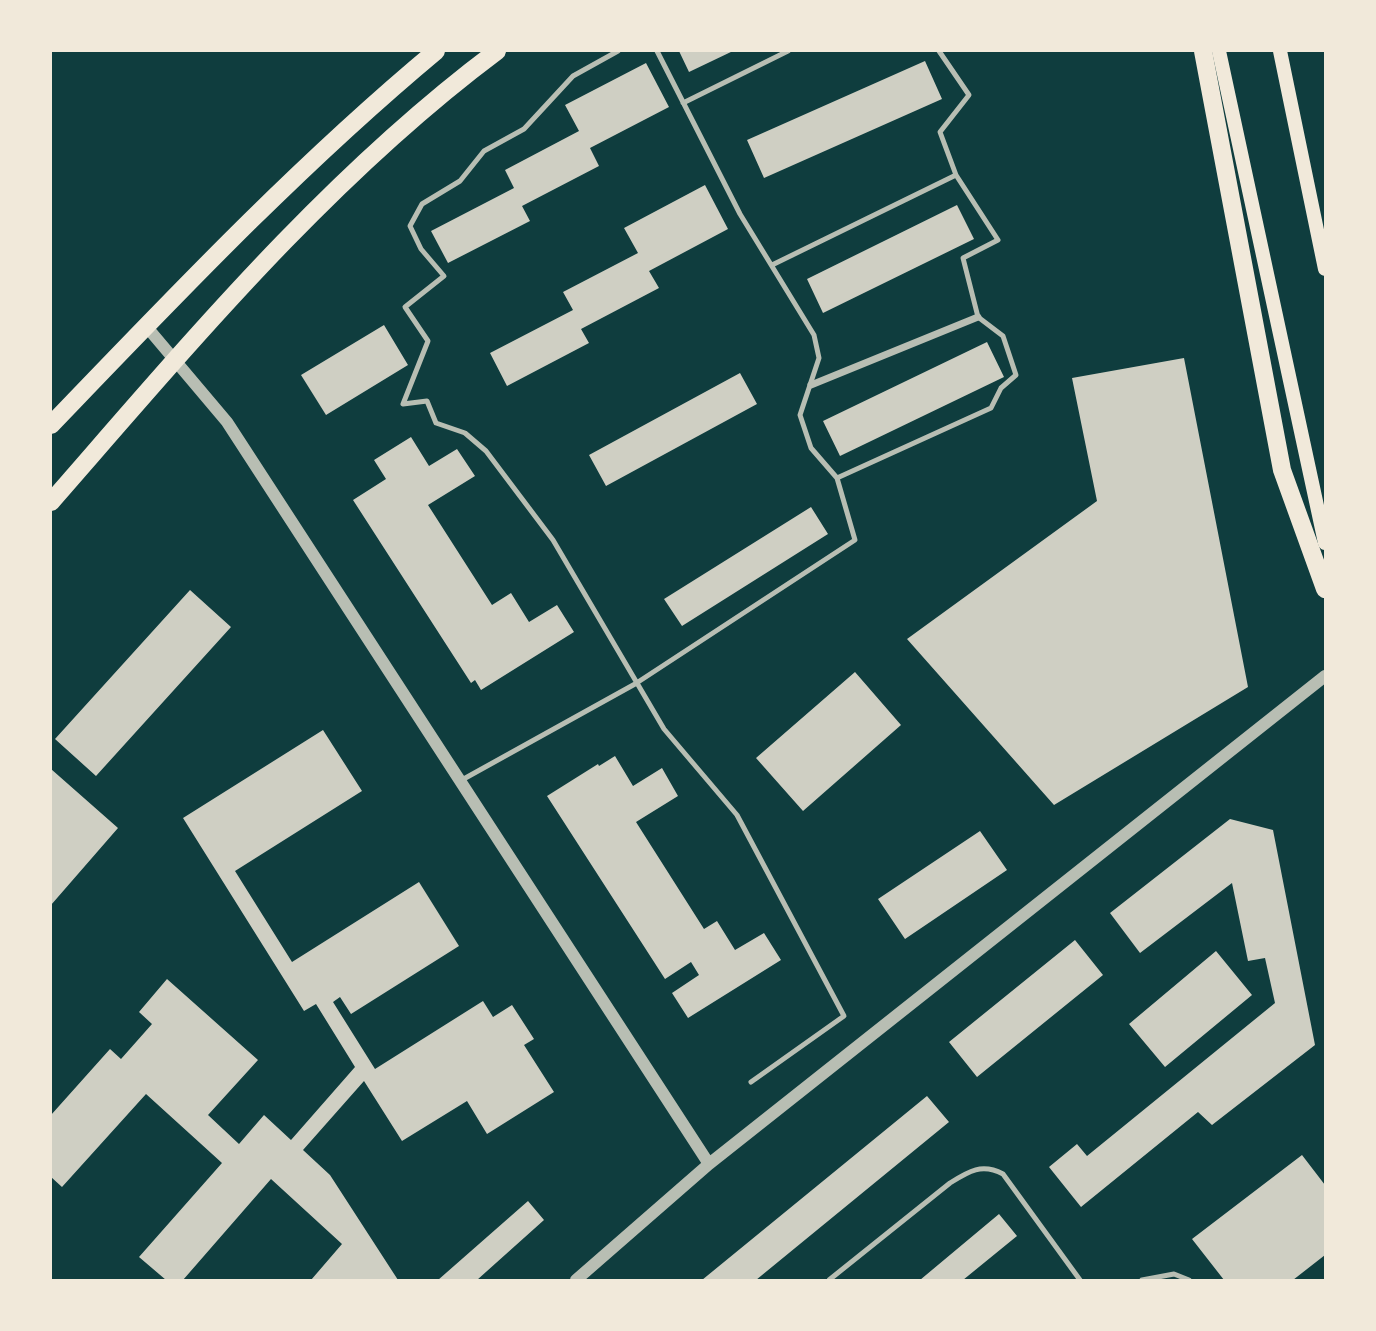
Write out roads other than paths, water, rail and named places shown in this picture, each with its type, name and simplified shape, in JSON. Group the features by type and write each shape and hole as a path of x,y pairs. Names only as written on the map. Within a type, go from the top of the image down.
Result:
{"main road":[{"path":"51,425 271,198 373,103 436,51"},
{"path":"51,502 175,359 295,231 369,159 497,51"},
{"path":"1203,51 1282,470 1325,589"},
{"path":"1219,51 1325,542"},
{"path":"1280,51 1325,269"}],"street":[{"path":"811,385 978,317"},
{"path":"146,326 227,422 709,1164"},
{"path":"576,1280 709,1164 1325,676"}],"lane":[{"path":"618,51 573,76 524,130 484,151 460,181 422,204 410,226 421,249 444,276 405,307 428,341 403,404 427,401 436,423 465,433 486,451 553,540 635,684 664,729 737,815 844,1016 751,1082"},
{"path":"460,781 635,684 855,540 837,478 811,448 800,415 819,358 814,335 740,214 657,51"},
{"path":"683,103 788,51"},
{"path":"837,478 991,408 1002,388 1016,375 1003,336 978,317 963,258 998,240 956,175 940,132 969,95 939,51"},
{"path":"772,265 956,175"},
{"path":"830,1280 950,1183 971,1170 989,1167 1003,1174 1080,1280"},
{"path":"1142,1280 1174,1274 1189,1280"}]}
